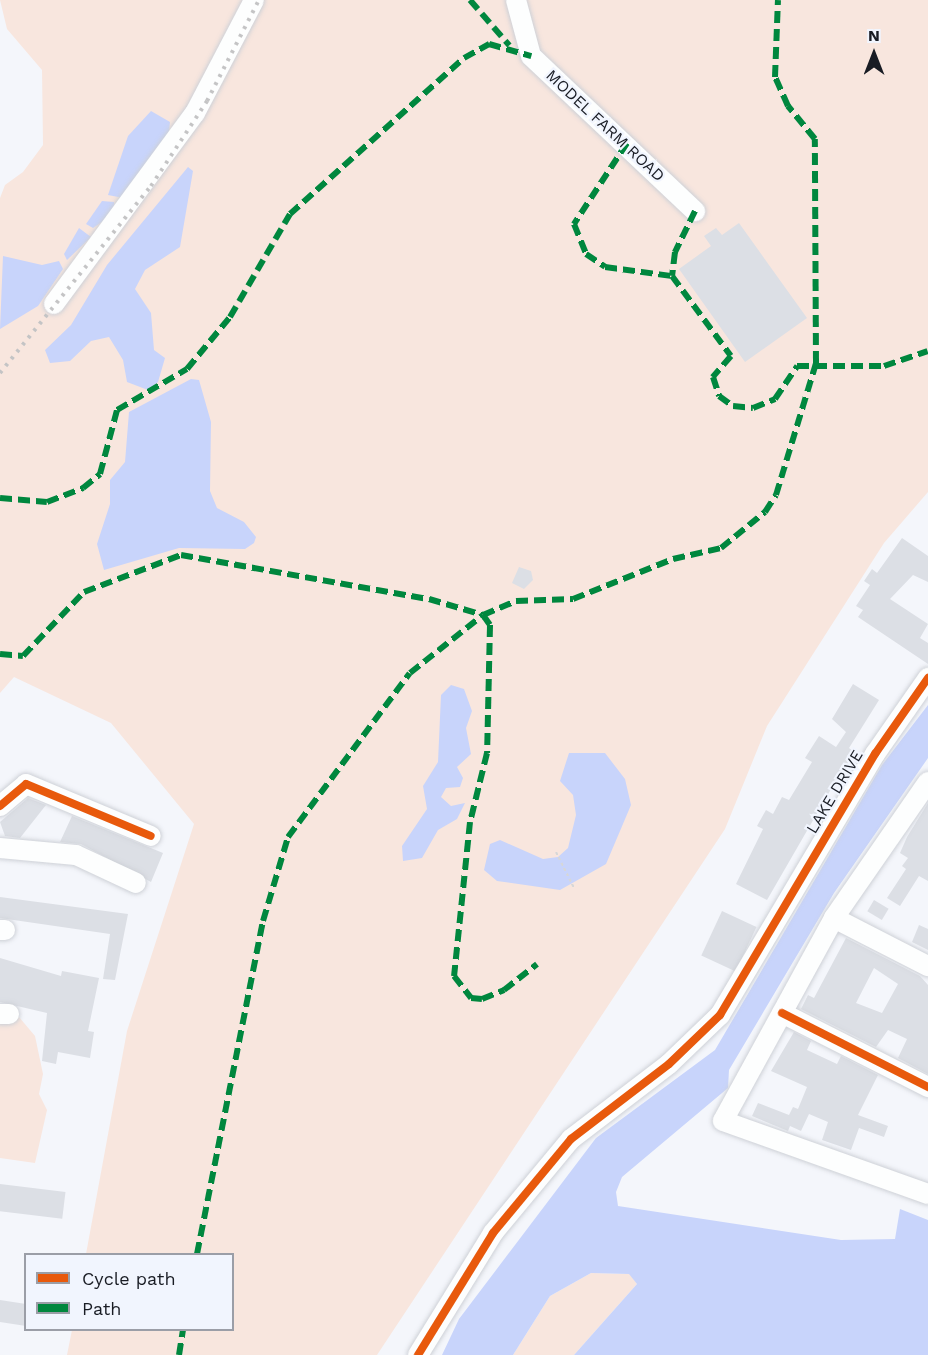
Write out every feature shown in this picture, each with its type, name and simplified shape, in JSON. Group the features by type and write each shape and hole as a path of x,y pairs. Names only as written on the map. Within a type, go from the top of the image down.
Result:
{"street":[{"path":"54,304 195,113 254,0"},
{"name":"MODEL FARM ROAD","path":"516,0 531,56 695,211"},
{"name":"LAKE DRIVE","path":"418,1355 493,1233 550,1165 593,1118 669,1064 720,1016 874,754 928,678"},
{"path":"928,782 834,918 723,1121 928,1194"},
{"path":"0,806 26,784 151,836"},
{"path":"0,848 76,855 136,883"},
{"path":"834,918 928,966"},
{"path":"782,1014 928,1087"}],"path":[{"path":"556,852 574,888"}],"shaded area":[{"path":"0,0 928,0 928,492 884,543 767,726 725,829 377,1355 67,1355 72,1331 234,1331 234,1253 86,1253 127,1031 194,824 111,723 14,677 0,693 0,198 5,185 23,172 43,145 42,70 7,29"},
{"path":"0,1016 19,1017 35,1036 43,1074 39,1094 47,1110 35,1163 0,1158"},
{"path":"591,1273 630,1274 637,1284 574,1355 513,1355 550,1296"}],"water":[{"path":"151,111 170,122 169,132 123,198 108,195 128,136"},
{"path":"188,167 193,171 180,247 145,270 135,289 151,313 154,350 165,358 158,382 148,390 127,382 123,360 109,337 91,341 70,361 50,363 45,350 71,325 107,265"},
{"path":"102,201 114,202 115,213 93,228 86,224"},
{"path":"79,228 91,237 67,260 64,254"},
{"path":"3,256 42,265 59,261 63,269 38,306 0,329"},
{"path":"191,379 199,380 211,422 210,491 217,508 244,522 256,537 254,543 245,549 179,548 104,570 97,544 110,504 110,480 125,462 129,412"},
{"path":"451,685 464,689 472,711 466,728 471,754 457,767 463,778 460,787 446,788 441,797 451,806 465,803 457,819 438,830 422,858 403,861 402,846 427,809 423,786 438,762 441,695"},
{"path":"928,705 928,758 834,893 729,1070 728,1088 622,1177 616,1192 618,1206 841,1240 895,1239 900,1209 928,1220 928,1355 574,1355 637,1284 629,1274 591,1273 550,1296 513,1355 442,1355 459,1319 596,1138 715,1050 882,765"},
{"path":"569,753 605,753 625,779 631,805 606,864 560,890 497,881 484,870 490,844 500,840 543,859 558,857 568,848 576,815 573,795 560,781"}],"building":[{"path":"739,223 807,318 745,362 679,269 711,246 704,236 716,228 722,235"},
{"path":"902,538 928,556 928,582 913,575 890,599 928,624 920,638 928,643 928,664 858,617 863,610 856,606 870,585 864,581 872,569 877,573"},
{"path":"519,567 531,571 533,580 524,589 512,583"},
{"path":"853,684 879,700 849,748 858,755 841,780 838,777 767,900 736,884 763,829 757,826 766,810 773,814 782,797 789,800 812,762 805,758 819,736 836,747 846,732 832,719"},
{"path":"28,798 46,805 20,838 5,836 0,822"},
{"path":"928,803 928,881 919,876 900,906 887,898 906,869 902,866 908,858 900,853"},
{"path":"72,816 163,853 151,882 81,844 60,842"},
{"path":"0,897 128,914 115,980 103,979 110,934 0,918"},
{"path":"874,900 889,909 882,920 867,911"},
{"path":"722,911 756,927 736,971 701,955"},
{"path":"919,925 928,929 928,950 912,942"},
{"path":"846,938 920,976 928,985 928,1074 898,1058 907,1039 888,1030 876,1047 801,1009 808,995 814,998","holes":["874,968 898,984 882,1013 856,1003"]},
{"path":"0,958 61,976 62,971 99,978 88,1031 94,1032 90,1058 58,1052 56,1064 42,1061 47,1013 0,1002"},
{"path":"794,1032 811,1041 807,1050 837,1064 841,1056 878,1075 858,1115 888,1126 884,1137 859,1128 851,1150 822,1140 828,1122 809,1114 801,1131 790,1126 788,1131 752,1116 758,1103 789,1115 793,1107 798,1109 807,1087 771,1071"},
{"path":"0,1184 66,1192 62,1219 0,1211"},
{"path":"0,1300 24,1304 24,1326 0,1322"}],"railway":[{"path":"0,373 151,186 207,101 259,0"}],"marked path":[{"path":"470,0 509,45"},
{"path":"197,1253 263,921 288,837 410,673 483,615 516,601 573,599 673,559 721,548 765,512 776,495 816,363 815,139 788,106 775,77 778,0"},
{"path":"0,498 47,502 83,488 100,474 117,410 187,369 230,317 290,214 464,58 489,44 531,56"},
{"path":"627,143 574,224 586,254 605,267 672,276"},
{"path":"695,211 675,252 672,276 731,356 713,377 719,396 733,406 753,408 775,399 797,366 884,366 928,351"},
{"path":"0,654 23,656 84,592 181,555 429,599 483,615 490,625 487,753 470,822 454,976 471,998 482,999 504,990 537,964"},
{"path":"179,1355 183,1331"}],"cycle path":[{"path":"418,1355 493,1233 571,1139 669,1064 720,1015 875,754 928,678"},
{"path":"0,806 26,784 151,836"},
{"path":"782,1013 928,1087"}]}
